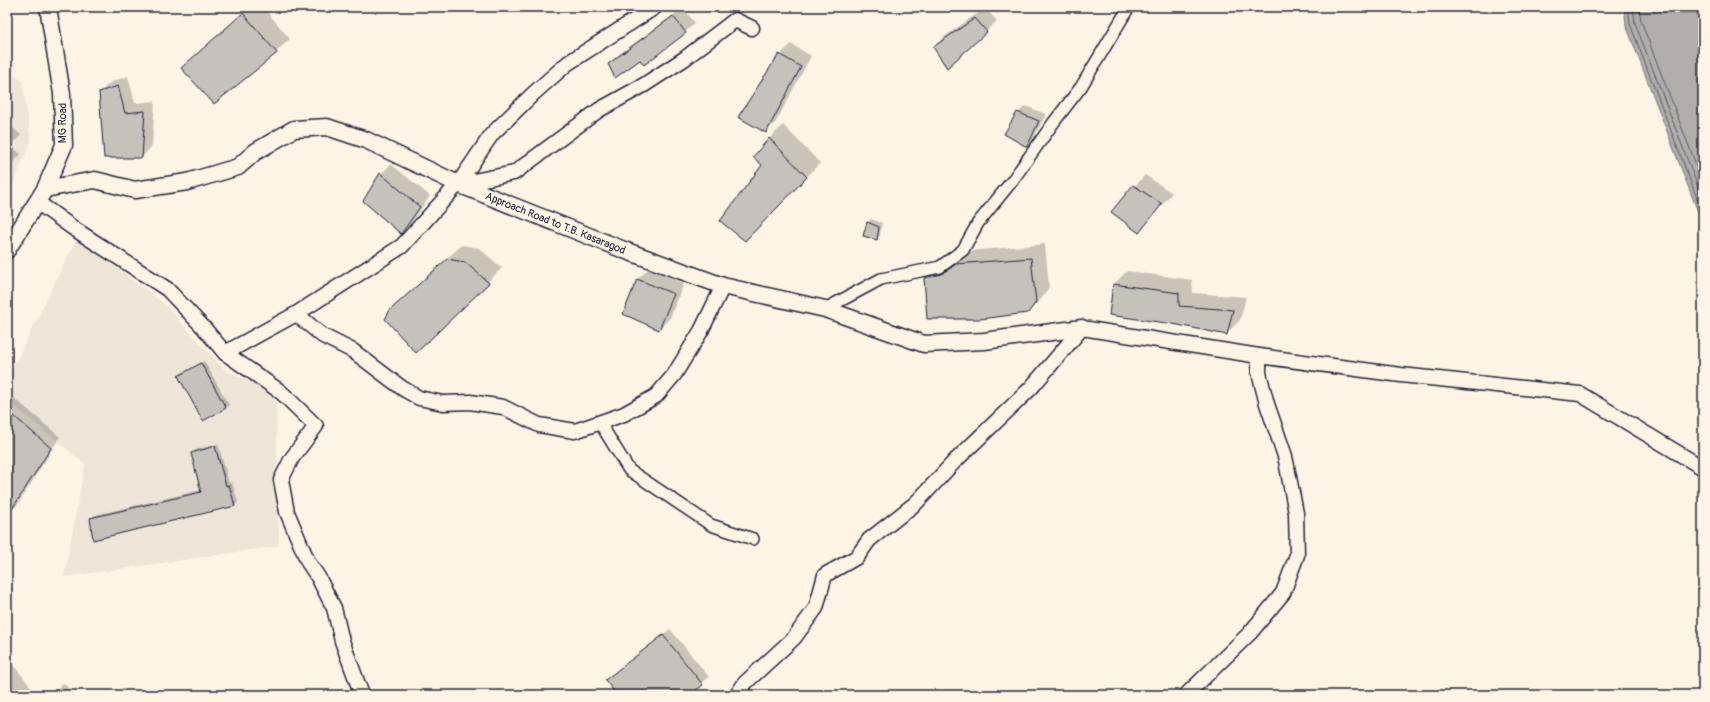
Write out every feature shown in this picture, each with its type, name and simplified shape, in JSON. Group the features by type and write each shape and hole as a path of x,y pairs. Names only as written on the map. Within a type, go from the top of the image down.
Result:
{"main road":[{"name":"MG Road","path":"7,250 41,196 64,145 62,94 48,7"},
{"name":"Approach Road to T.B. Kasaragod","path":"41,196 95,180 134,190 187,182 238,167 255,152 294,129 327,127 366,140 458,184 624,250 723,286 825,309 924,344 984,341 1082,328"}],"street":[{"path":"225,353 296,314 402,246 458,184 492,134 534,93 568,63 655,7"},
{"path":"825,309 881,279 940,267 963,250 978,223 1012,181 1081,87 1128,7"},
{"path":"458,184 514,173 599,110 644,85 684,59 734,20 752,28"},
{"path":"41,196 109,252 167,289 204,328 225,353 281,392 316,426 292,458 281,480 288,512 308,562 318,577 334,608 342,641 362,695"},
{"path":"296,314 323,336 353,352 402,388 420,398 443,403 470,402 502,407 539,425 575,431 624,414 656,396 674,375 701,331 723,286"},
{"path":"737,695 746,683 794,638 816,608 825,575 856,557 870,540 916,503 954,462 1031,388 1082,328 1258,356 1401,375 1580,394 1703,468"},
{"path":"1186,695 1250,634 1283,593 1297,555 1296,513 1288,470 1285,456 1260,379 1258,356"},
{"path":"600,423 629,470 711,525 752,539"}],"shaded area":[{"path":"7,69 22,81 31,141 7,199"},
{"path":"77,238 163,303 226,371 276,394 279,546 64,577 85,464 7,400 7,380"}],"water":[{"path":"1624,7 1703,7 1703,225 1626,25"}],"building":[{"path":"243,13 277,53 214,104 181,68"},
{"path":"673,16 686,33 644,65 640,60 615,78 608,64"},
{"path":"975,18 987,32 947,68 933,47"},
{"path":"779,54 801,67 766,133 738,117"},
{"path":"118,86 125,113 145,111 142,158 104,158 99,92"},
{"path":"1017,112 1039,121 1027,147 1004,134"},
{"path":"769,138 807,177 745,241 720,221 762,165 753,157"},
{"path":"380,173 420,207 401,234 363,201"},
{"path":"1133,185 1162,204 1139,233 1111,212"},
{"path":"867,222 879,227 877,240 863,236"},
{"path":"1031,258 1036,302 1028,313 980,319 927,319 924,278 942,274 956,264"},
{"path":"447,259 465,262 489,283 416,353 385,319 390,310"},
{"path":"637,279 674,294 659,330 623,314"},
{"path":"1113,284 1179,293 1179,306 1233,310 1227,335 1173,324 1109,315"},
{"path":"201,363 226,408 203,421 178,376"},
{"path":"7,410 51,448 7,517"},
{"path":"215,446 226,486 229,485 235,506 93,540 90,518 201,492 191,453"},
{"path":"663,635 703,685 690,695 617,695 605,680"}]}
